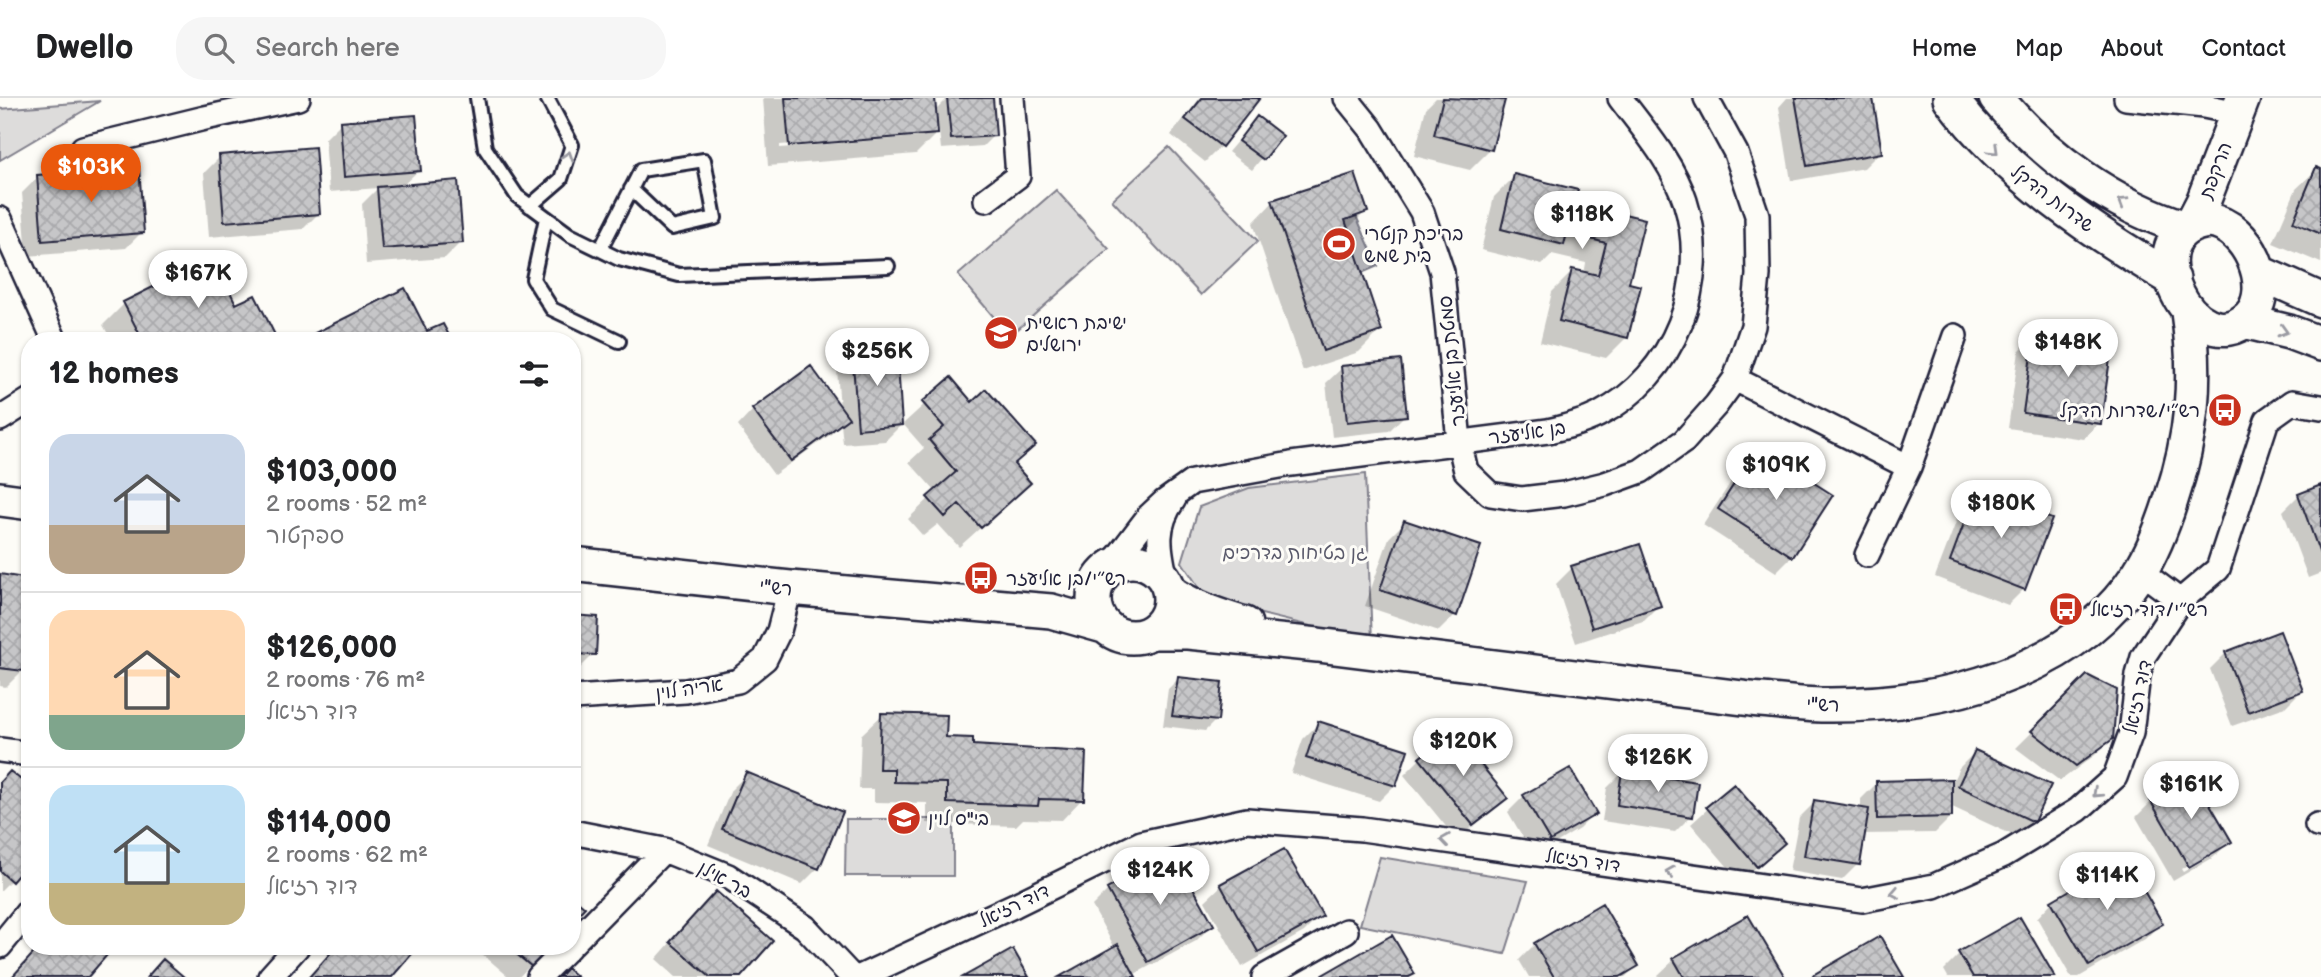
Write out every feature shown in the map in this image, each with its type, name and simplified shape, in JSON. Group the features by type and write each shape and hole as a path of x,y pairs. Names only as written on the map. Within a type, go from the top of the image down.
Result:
{"street":[{"path":"83,148 298,98"},
{"path":"986,200 1018,176 1012,98"},
{"name":"סמטת בן אליעזר","path":"1346,98 1371,128 1422,212 1442,272 1459,441"},
{"name":"בן אליעזר","path":"1105,573 1149,516 1192,482 1280,466 1548,431 1576,424 1618,404 1654,369 1674,339 1687,308 1695,268 1693,235 1685,200 1670,168 1620,98"},
{"name":"בן אליעזר","path":"1459,441 1466,471 1490,494 1522,499 1564,494 1605,484 1641,471 1684,441 1735,379 1753,326 1758,275 1756,215 1736,153 1706,98"},
{"name":"שדרות הדקל","path":"1950,98 1988,144 2021,175 2112,241 2173,279"},
{"name":"שדרות הדקל","path":"1996,98 2044,148 2083,177 2134,209 2188,227"},
{"path":"2126,98 2204,106 2241,106"},
{"name":"הרקפת","path":"2188,227 2203,202 2241,106"},
{"name":"הרקפת","path":"2234,230 2229,169 2241,106"},
{"path":"0,219 51,332"},
{"path":"2238,324 2254,311 2260,299 2261,285 2258,272 2242,239 2234,230 2210,221 2188,227 2173,242 2169,255 2169,267 2188,312 2204,325 2217,328 2238,324 2289,332 2321,344"},
{"path":"2258,272 2321,300"},
{"name":"רש\"י","path":"1153,632 1188,632 1318,645 1751,699 1823,705 1885,703 1936,697 1993,681 2052,654 2106,613 2140,571 2165,519 2177,483 2188,432 2194,399 2194,371 2188,312"},
{"name":"רש\"י","path":"2188,432 2211,362 2238,324"},
{"path":"1867,555 1909,467 1955,336"},
{"path":"1735,379 1909,467"},
{"name":"דוד רזיאל","path":"860,977 1142,843 1247,820 1362,829 1862,900 1934,886 2004,855 2068,817 2115,777 2131,733 2138,675 2143,657 2179,601 2218,569 2267,420 2292,402 2321,407"},
{"path":"0,419 21,406"},
{"path":"1168,586 1158,570 1147,563 1135,560 1122,562 1105,573 1094,591 1097,615 1112,632 1132,638 1153,632 1168,615 1171,604 1168,586 1159,547 1159,534 1166,510 1177,495 1192,482"},
{"name":"רש\"י","path":"581,565 790,588 1051,611 1104,626"},
{"path":"2140,571 2179,601"},
{"name":"רש\"י","path":"979,603 1062,591 1105,573"},
{"name":"רש\"י","path":"1168,586 1188,604 1210,614 1318,645"},
{"name":"אריה לוין","path":"581,697 686,691 738,681 765,659 779,631 790,588"},
{"path":"0,750 21,753"},
{"name":"בר אילן","path":"581,834 664,850 728,876 805,927 852,977"},
{"path":"581,935 664,850"},
{"path":"0,946 21,920"},
{"path":"1264,977 1346,931"},
{"path":"270,977 290,955"},
{"path":"540,977 561,955"}],"lane":[{"path":"477,98 485,148 517,196 570,235 619,260 679,275 888,265"},
{"path":"530,206 561,179 572,145 547,98"},
{"path":"600,250 631,189 641,170 704,160 715,218 672,228 631,189"},
{"path":"546,218 533,279 552,309 619,341"}],"green space":[{"path":"100,101 0,160 0,109"},
{"path":"1169,147 1258,241 1201,295 1112,200"},
{"path":"1056,190 1109,249 1010,336 958,275"},
{"name":"גן בטיחות בדרכים","path":"1365,474 1372,641 1208,601 1182,562 1199,507 1249,488"},
{"path":"846,819 953,819 953,876 845,876"},
{"path":"1380,857 1528,881 1505,954 1360,925"}],"shaded area":[{"path":"1349,200 1378,266 1329,287"}],"building":[{"path":"785,98 935,98 938,134 789,146"},
{"path":"947,98 993,98 996,136 951,139"},
{"path":"1202,98 1260,98 1222,147 1185,119"},
{"path":"1443,98 1505,100 1492,150 1434,135"},
{"path":"1795,98 1873,98 1882,153 1807,166"},
{"path":"416,115 421,171 344,177 340,121"},
{"path":"1257,116 1283,136 1264,160 1238,141"},
{"path":"315,147 320,214 224,222 219,155"},
{"path":"139,167 144,233 42,241 37,175"},
{"path":"2316,167 2321,169 2321,234 2293,222"},
{"path":"1355,173 1368,212 1345,220 1382,331 1323,351 1272,200"},
{"path":"1514,174 1578,190 1575,202 1645,219 1629,283 1641,286 1628,338 1559,321 1572,269 1598,275 1606,243 1567,233 1564,245 1501,229"},
{"path":"458,180 463,243 382,249 377,187"},
{"path":"213,257 236,304 255,295 274,332 138,332 123,302"},
{"path":"405,288 427,331 443,324 447,332 317,332"},
{"path":"2034,333 2112,344 2101,424 2023,413"},
{"path":"897,348 902,425 858,429 852,351"},
{"path":"1401,360 1407,416 1347,422 1341,366"},
{"path":"811,366 849,418 791,461 752,409"},
{"path":"951,377 972,402 986,389 1036,445 1014,464 1031,483 981,528 959,504 945,517 927,497 956,472 929,440 944,427 922,402"},
{"path":"1758,447 1833,495 1793,557 1718,509"},
{"path":"2321,485 2321,557 2298,494"},
{"path":"1976,491 2052,519 2025,590 1950,561"},
{"path":"1404,520 1481,546 1457,616 1380,590"},
{"path":"1640,544 1661,606 1592,628 1571,566"},
{"path":"0,574 21,578 21,671 0,668"},
{"path":"581,616 598,617 596,655 581,654"},
{"path":"2280,631 2303,691 2248,712 2225,652"},
{"path":"2087,675 2117,690 2113,739 2076,766 2031,731"},
{"path":"1178,677 1222,682 1218,721 1172,716"},
{"path":"881,713 947,715 946,737 973,738 973,745 1086,752 1084,800 1039,799 1038,806 947,803 947,783 894,782 894,769 879,769"},
{"path":"1318,721 1408,750 1396,786 1306,758"},
{"path":"1453,730 1508,798 1473,825 1419,758"},
{"path":"1975,750 2051,785 2034,822 1958,786"},
{"path":"1570,768 1597,814 1550,841 1523,795"},
{"path":"10,771 21,780 21,872 12,882 0,871 0,782"},
{"path":"1622,771 1698,782 1693,817 1617,805"},
{"path":"746,772 843,812 819,869 722,829"},
{"path":"2193,775 2232,842 2189,867 2150,800"},
{"path":"1952,779 1952,817 1877,819 1876,781"},
{"path":"1734,784 1785,843 1757,867 1706,807"},
{"path":"1814,800 1869,809 1860,865 1804,856"},
{"path":"1284,849 1323,916 1258,952 1220,884"},
{"path":"1173,852 1214,925 1148,962 1107,889"},
{"path":"2125,858 2163,924 2089,966 2051,901"},
{"path":"716,891 773,941 741,977 710,977 670,942"},
{"path":"1602,903 1639,966 1620,977 1554,977 1534,943"},
{"path":"1748,915 1785,977 1684,977 1673,958"},
{"path":"2020,917 2055,977 1973,977 1958,952"},
{"path":"1392,935 1415,974 1409,977 1319,977"},
{"path":"1880,936 1904,977 1814,977 1813,975"},
{"path":"1118,944 1136,977 1059,977"},
{"path":"1013,949 1029,977 963,977"},
{"path":"32,955 107,955 88,977 12,977"},
{"path":"329,955 411,955 392,977 309,977"},
{"path":"518,955 543,955 532,967"},
{"path":"163,959 184,977 147,977"},
{"path":"567,968 577,977 559,977"}],"place":[{"name":"בריכת קנטרי בית שמש","path":"1339,244"},
{"name":"ישיבת ראשית ירושלים","path":"1001,333"},
{"name":"רש״י/שדרות הדקל","path":"2225,410"},
{"name":"רש״י/בן אליעזר","path":"981,578"},
{"name":"רש״י/דוד רזיאל","path":"2066,609"},
{"name":"בי\"ס לוין","path":"904,818"}]}
